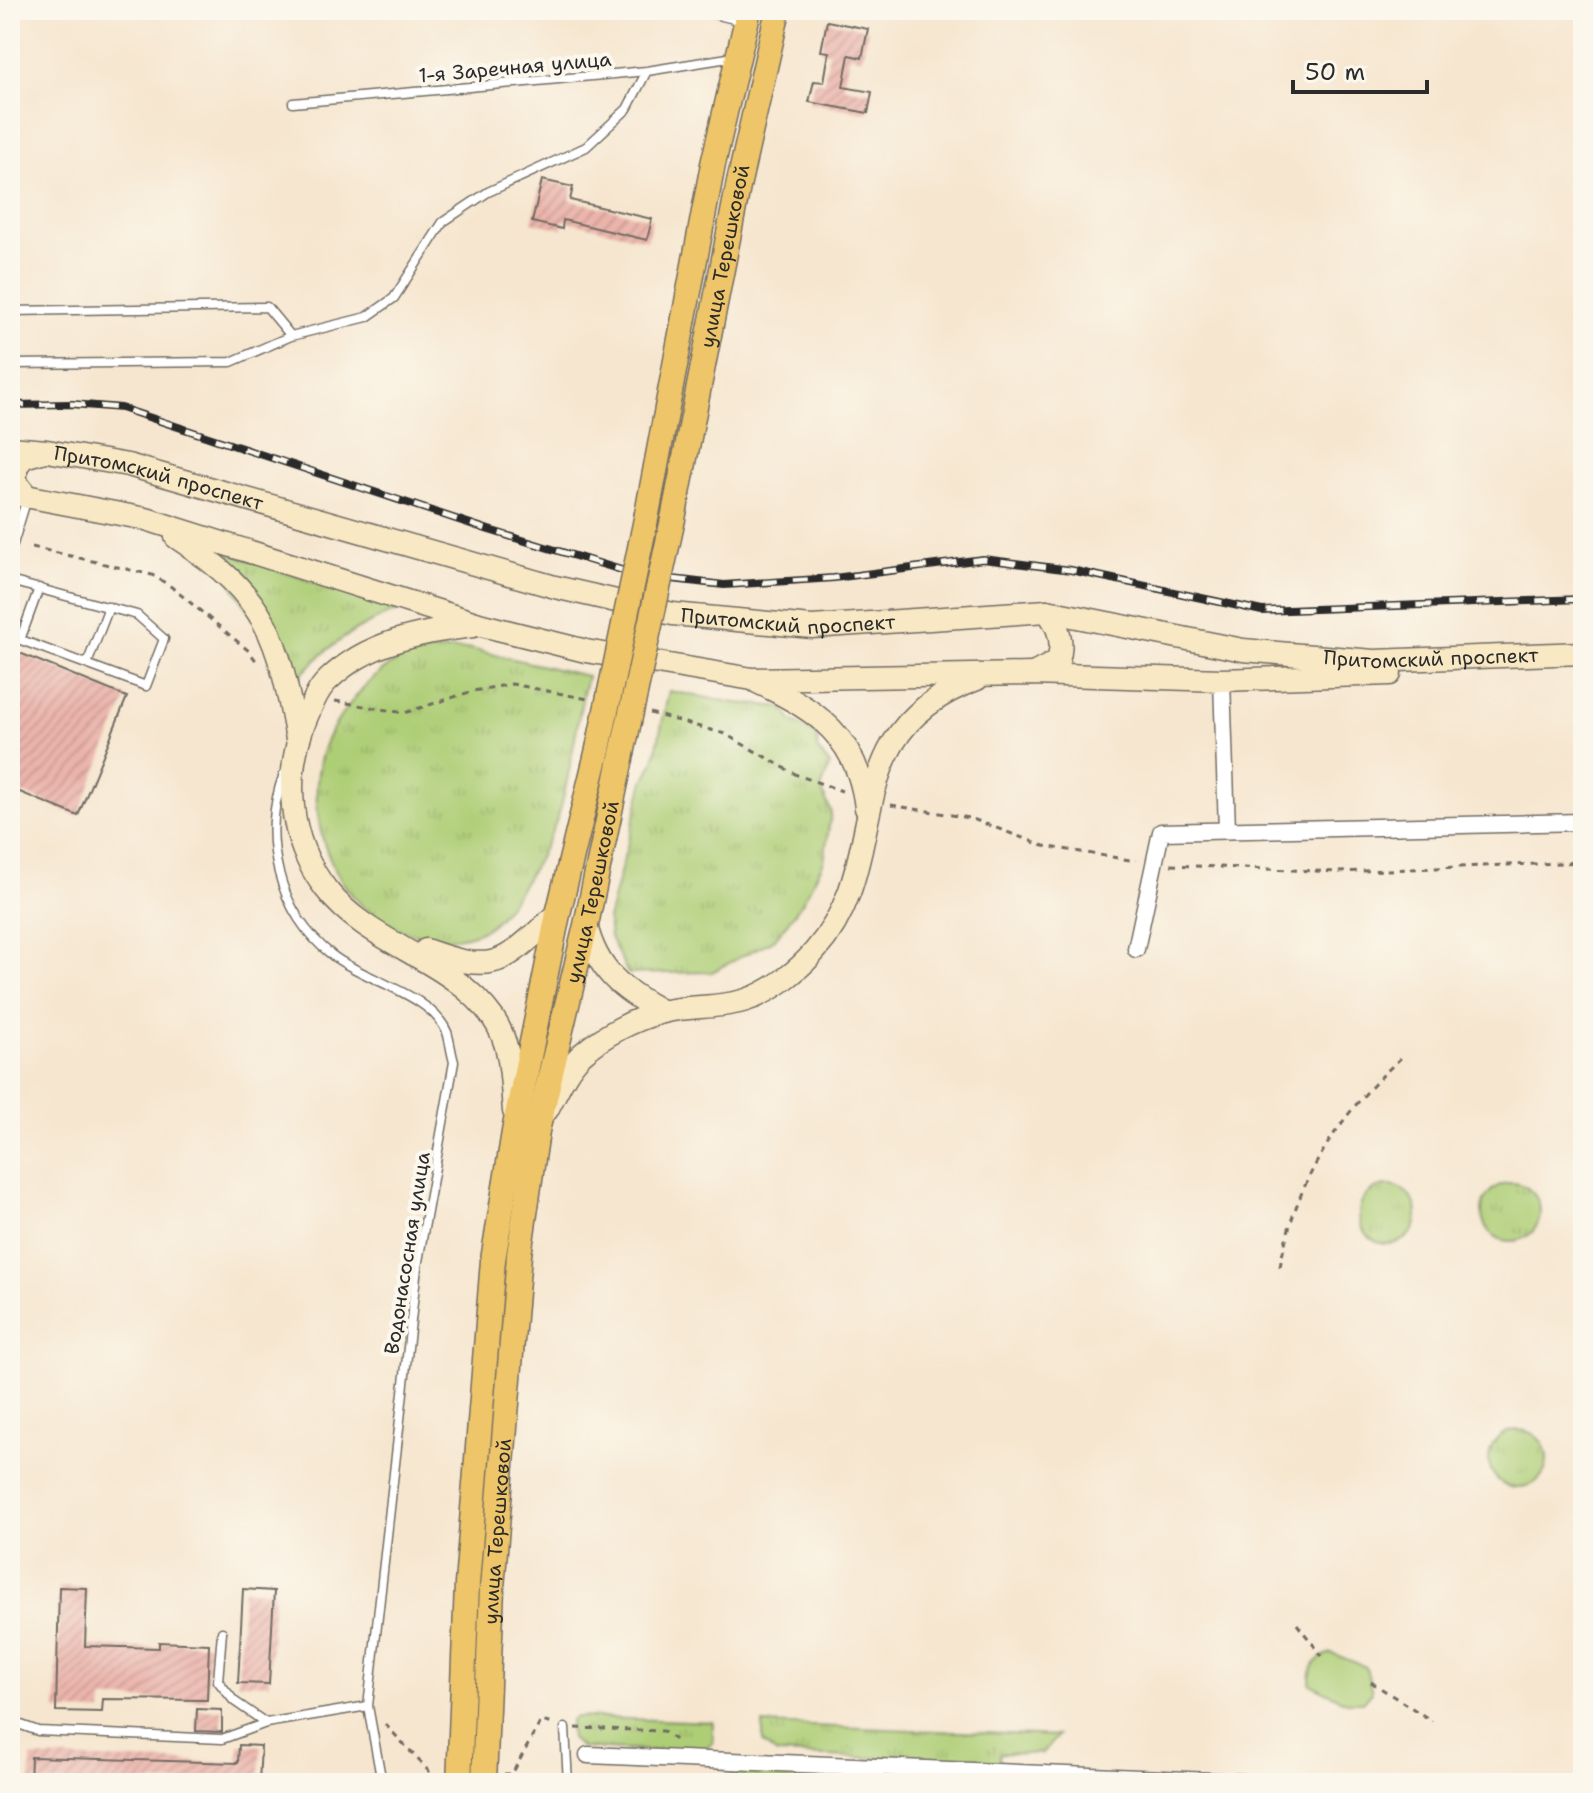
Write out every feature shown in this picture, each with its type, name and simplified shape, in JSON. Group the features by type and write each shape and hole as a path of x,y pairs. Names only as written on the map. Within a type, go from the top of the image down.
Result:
{"main road":[{"name":"улица Терешковой","path":"459,1783 467,1584 493,1260 526,1128 586,925 673,519 739,182 778,10"},
{"name":"улица Терешковой","path":"494,1778 492,1588 526,1128 558,914 598,749 647,514 713,164 748,16"},
{"name":"Притомский проспект","path":"10,448 128,465 555,587 673,614 812,627 1047,611 1243,650 1374,661 1583,653"},
{"path":"19,495 16,467 24,457 47,451"},
{"name":"Притомский проспект","path":"19,495 146,519 482,625 586,651 752,679 1032,674 1222,680 1583,668"},
{"path":"146,519 202,555 255,606 279,649 297,739"},
{"path":"1032,674 1048,669 1058,661 1061,650 1056,622 1047,611"},
{"path":"482,625 420,632 354,660 326,681 297,739 291,774 293,818 307,860 327,890 358,918 472,992 495,1020 509,1051 526,1128"},
{"path":"526,1128 582,1054 617,1030 663,1012 747,1000 787,978 814,953 835,926 853,885 895,740 913,715 933,699 990,675"},
{"path":"752,679 803,703 839,736 876,809"},
{"path":"383,935 455,961 499,961 514,956 558,914"},
{"path":"586,925 592,952 610,975 633,996 663,1012"}],"street":[{"path":"1222,680 1227,830"},
{"path":"1136,949 1161,832 1583,822"},
{"path":"588,1755 1260,1783"}],"lane":[{"path":"698,10 748,16"},
{"name":"1-я Заречная улица","path":"293,103 647,71 739,56"},
{"path":"10,364 231,362 291,336 367,317 394,298 443,222 488,192 586,147 627,109 647,71"},
{"path":"10,311 267,307 291,336"},
{"path":"10,554 19,495"},
{"path":"10,581 137,615 164,639 146,686 10,636"},
{"path":"20,640 39,588"},
{"path":"87,664 109,607"},
{"name":"Водонасосная улица","path":"297,739 277,792 271,830 277,867 285,890 310,935 333,956 355,970 403,991 439,1022 446,1030 454,1062 417,1267 368,1706 382,1783"},
{"path":"222,1632 218,1681 234,1701 266,1723"},
{"path":"10,1721 38,1731 222,1739 266,1723 368,1706"},
{"path":"565,1728 568,1783"}],"path":[{"path":"32,547 152,575 169,585 249,651 264,671 287,682"},
{"path":"876,809 970,818 1044,846 1154,864 1338,872 1583,862"},
{"path":"1280,1267 1295,1207 1329,1139 1349,1111 1403,1056"},
{"path":"1297,1624 1322,1656"},
{"path":"1371,1682 1432,1721"},
{"path":"368,1706 440,1783"},
{"path":"494,1778 512,1774 541,1721"}],"green space":[{"path":"210,551 234,555 397,611 341,639 295,682"},
{"path":"470,649 587,676 561,807 534,866 507,907 484,929 467,936 431,937 400,929 374,915 352,895 336,871 324,843 318,814 317,783 322,753 331,732 353,700 373,679 397,661 415,654"},
{"path":"669,691 736,703 782,707 792,721 818,735 817,749 830,765 821,789 831,812 824,861 802,903 775,939 712,972 628,974 610,937 608,919 644,781 654,761"},
{"path":"1511,1183 1522,1185 1531,1192 1538,1201 1538,1223 1531,1232 1522,1239 1511,1241 1500,1239 1491,1232 1484,1223 1482,1212 1484,1201 1491,1192 1500,1185"},
{"path":"1388,1186 1399,1188 1408,1195 1415,1204 1415,1226 1408,1235 1399,1242 1388,1244 1377,1242 1368,1235 1361,1226 1359,1215 1361,1204 1368,1195 1377,1188"},
{"path":"1518,1430 1529,1432 1538,1439 1545,1448 1545,1470 1538,1479 1529,1486 1518,1488 1507,1486 1498,1479 1491,1470 1489,1459 1491,1448 1498,1439 1507,1432"},
{"path":"1331,1653 1366,1667 1372,1692 1363,1702 1346,1702 1310,1684 1314,1664"},
{"path":"574,1717 713,1722 713,1742 700,1753 581,1748 571,1739 570,1721"},
{"path":"763,1724 1058,1736 1041,1754 1000,1753 999,1763 777,1754 763,1743"},
{"path":"722,1767 1014,1780 744,1783"}],"building":[{"path":"827,21 868,29 862,58 849,55 843,87 872,92 868,113 809,102 814,81 824,82 829,52 821,51"},
{"path":"542,180 573,187 570,200 652,219 647,240 563,220 562,229 532,222"},
{"path":"10,649 127,697 78,816 10,788"},
{"path":"59,1587 87,1588 85,1646 159,1648 159,1642 209,1644 207,1700 103,1699 102,1712 56,1711"},
{"path":"243,1589 274,1591 269,1684 238,1683"},
{"path":"197,1709 222,1710 222,1732 196,1731"},
{"path":"239,1745 261,1746 259,1783 30,1783 31,1757 238,1763"}],"railway":[{"path":"10,405 72,404 121,408 489,530 638,575 724,585 834,578 983,559 1071,570 1262,611 1583,599"}]}
